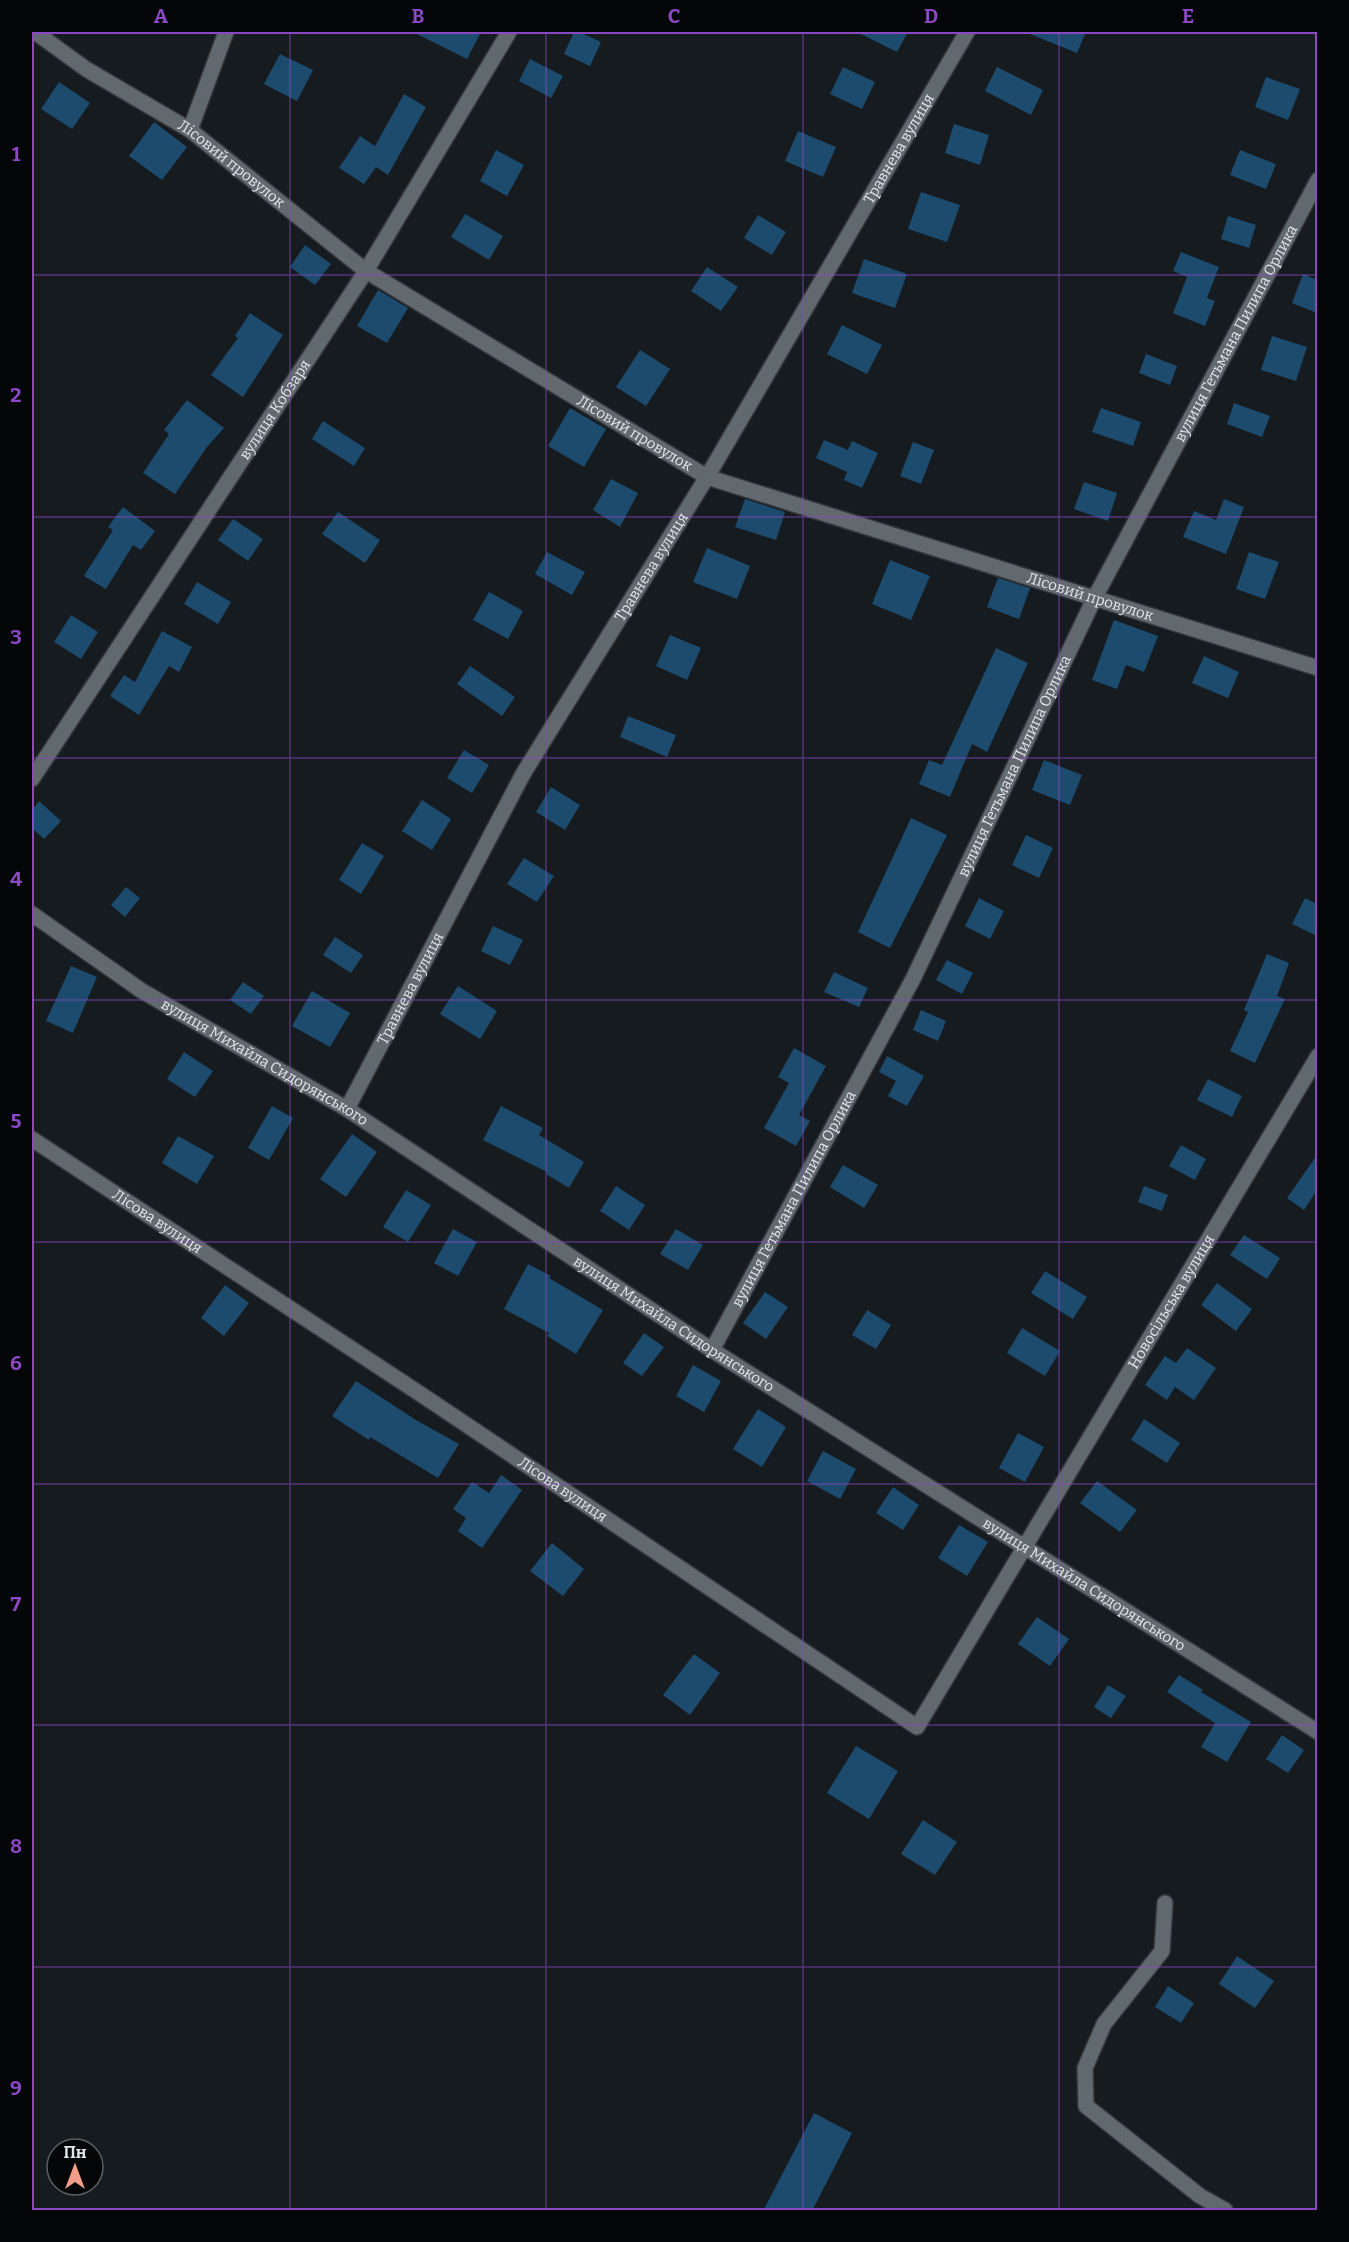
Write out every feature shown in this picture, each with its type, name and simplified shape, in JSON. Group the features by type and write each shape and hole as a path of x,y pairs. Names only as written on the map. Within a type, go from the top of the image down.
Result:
{"street":[{"name":"Лісовий провулок","path":"35,32 86,69 190,130 366,271 706,477 1317,668"},
{"path":"190,130 226,32"},
{"name":"вулиця Кобзаря","path":"32,779 366,271 508,32"},
{"name":"Травнева вулиця","path":"347,1109 523,774 706,477 967,32"},
{"name":"вулиця Гетьмана Пилипа Орлика","path":"712,1350 913,979 1094,599 1317,180"},
{"name":"вулиця Михайла Сидорянського","path":"32,914 142,991 347,1109 712,1350 1026,1546 1317,1732"},
{"name":"Новосільська вулиця","path":"1026,1546 1317,1056"},
{"name":"Лісова вулиця","path":"32,1139 425,1397 917,1727 1026,1546"},
{"path":"1165,1903 1162,1951 1104,2024 1085,2068 1086,2106 1200,2196 1225,2211"}],"building":[{"path":"413,32 481,32 467,59"},
{"path":"574,32 601,42 590,66 564,54"},
{"path":"857,32 908,32 897,52"},
{"path":"1025,32 1086,32 1077,53"},
{"path":"280,54 313,70 297,101 264,84"},
{"path":"530,59 563,76 551,98 519,81"},
{"path":"843,67 875,82 862,109 830,94"},
{"path":"997,67 1043,90 1031,115 985,91"},
{"path":"1266,77 1300,89 1288,120 1255,107"},
{"path":"59,82 90,103 72,129 41,109"},
{"path":"404,94 426,107 388,175 376,167 364,184 339,168 360,136 375,146"},
{"path":"154,122 187,147 162,180 129,156"},
{"path":"954,124 989,135 980,165 945,153"},
{"path":"798,131 836,147 823,177 785,161"},
{"path":"496,150 524,165 507,196 480,181"},
{"path":"1240,150 1276,164 1266,189 1230,175"},
{"path":"921,192 960,205 947,242 908,229"},
{"path":"465,214 503,236 489,260 451,237"},
{"path":"758,215 786,232 772,255 744,238"},
{"path":"1228,216 1256,225 1249,248 1221,239"},
{"path":"305,245 331,264 315,285 290,267"},
{"path":"1181,252 1219,267 1207,298 1215,301 1205,326 1173,313 1187,277 1173,271"},
{"path":"864,259 907,274 895,308 852,293"},
{"path":"707,267 738,287 721,311 691,291"},
{"path":"1303,274 1317,280 1317,313 1292,303"},
{"path":"378,290 408,308 387,343 357,326"},
{"path":"250,313 283,335 243,397 211,375 238,338 235,336"},
{"path":"842,325 882,345 867,374 827,354"},
{"path":"1272,336 1307,347 1296,381 1261,370"},
{"path":"640,350 670,369 646,406 616,387"},
{"path":"1146,354 1177,366 1170,385 1139,373"},
{"path":"187,400 224,428 207,447 175,494 143,473 169,434 164,430"},
{"path":"1234,403 1270,416 1262,437 1227,424"},
{"path":"570,408 606,429 584,467 548,446"},
{"path":"1101,408 1141,422 1133,446 1092,432"},
{"path":"323,421 365,448 354,466 312,439"},
{"path":"824,440 848,450 852,441 878,453 862,488 844,480 847,472 816,458"},
{"path":"913,442 934,450 921,484 900,476"},
{"path":"611,479 638,493 620,527 593,510"},
{"path":"1084,482 1117,493 1108,521 1074,509"},
{"path":"745,499 785,512 776,540 735,527"},
{"path":"1224,499 1244,507 1226,554 1183,537 1194,511 1216,520"},
{"path":"123,507 155,531 141,550 133,545 106,589 84,576 113,530 108,527"},
{"path":"338,512 380,540 365,563 322,534"},
{"path":"233,519 263,539 248,561 218,540"},
{"path":"707,548 750,566 737,599 693,582"},
{"path":"547,552 585,572 572,595 535,574"},
{"path":"1249,552 1279,562 1265,599 1236,589"},
{"path":"890,560 930,576 911,620 872,604"},
{"path":"998,578 1030,588 1019,619 987,607"},
{"path":"197,582 231,602 218,624 184,604"},
{"path":"489,592 523,611 508,639 473,620"},
{"path":"71,615 98,632 81,659 54,642"},
{"path":"1114,620 1158,636 1144,672 1126,665 1117,689 1092,680"},
{"path":"162,631 192,647 179,672 169,666 139,715 110,696 124,675 135,682"},
{"path":"670,635 701,648 687,680 656,666"},
{"path":"996,648 1028,663 987,752 972,744 950,797 919,784 929,760 942,765"},
{"path":"1204,656 1239,672 1228,698 1192,683"},
{"path":"470,666 515,697 502,716 457,684"},
{"path":"628,716 676,735 667,757 620,737"},
{"path":"464,750 489,765 472,793 447,778"},
{"path":"1044,760 1082,775 1070,805 1032,790"},
{"path":"551,787 580,805 565,830 536,812"},
{"path":"422,800 451,819 432,850 402,831"},
{"path":"39,801 61,821 44,839 32,828 32,810"},
{"path":"911,818 947,835 890,948 858,932"},
{"path":"1026,835 1053,848 1039,878 1012,865"},
{"path":"362,843 384,856 361,894 339,880"},
{"path":"524,858 554,876 537,902 507,884"},
{"path":"126,887 140,898 125,917 111,905"},
{"path":"979,898 1004,911 990,939 965,926"},
{"path":"1305,898 1317,904 1317,936 1292,924"},
{"path":"493,926 523,940 510,965 481,951"},
{"path":"335,937 363,955 351,973 323,955"},
{"path":"1267,954 1289,963 1277,996 1285,999 1255,1063 1230,1051 1248,1012 1244,1010"},
{"path":"947,960 973,973 962,994 936,980"},
{"path":"71,966 97,977 73,1033 46,1021"},
{"path":"834,972 868,988 859,1007 824,992"},
{"path":"243,982 264,996 251,1014 230,1000"},
{"path":"458,986 497,1011 480,1039 440,1014"},
{"path":"312,991 350,1013 330,1047 292,1026"},
{"path":"921,1010 946,1021 938,1041 913,1030"},
{"path":"794,1048 826,1066 799,1115 810,1121 796,1146 764,1128 789,1083 778,1077"},
{"path":"184,1052 213,1071 195,1097 167,1079"},
{"path":"887,1056 924,1076 907,1106 888,1096 896,1081 879,1072"},
{"path":"1208,1079 1242,1096 1232,1117 1197,1100"},
{"path":"272,1106 293,1118 269,1160 248,1148"},
{"path":"501,1106 543,1128 539,1135 584,1162 569,1188 546,1174 547,1172 483,1140"},
{"path":"352,1134 377,1152 346,1197 320,1179"},
{"path":"178,1136 214,1156 197,1184 162,1163"},
{"path":"1181,1145 1206,1159 1195,1180 1169,1166"},
{"path":"1317,1155 1317,1190 1304,1210 1287,1198"},
{"path":"843,1165 878,1185 864,1208 830,1187"},
{"path":"616,1186 645,1205 629,1230 600,1211"},
{"path":"1144,1186 1168,1195 1162,1211 1138,1202"},
{"path":"406,1190 431,1205 408,1242 383,1227"},
{"path":"453,1229 477,1242 458,1276 434,1263"},
{"path":"676,1229 703,1245 688,1270 660,1254"},
{"path":"1244,1235 1280,1258 1267,1279 1230,1255"},
{"path":"528,1264 603,1310 576,1354 547,1336 549,1333 504,1309"},
{"path":"1045,1271 1087,1297 1073,1319 1031,1293"},
{"path":"1217,1283 1252,1309 1236,1331 1201,1305"},
{"path":"225,1285 249,1303 224,1336 201,1318"},
{"path":"765,1292 788,1307 766,1339 743,1323"},
{"path":"867,1310 891,1325 876,1349 852,1335"},
{"path":"1022,1328 1060,1351 1045,1376 1007,1353"},
{"path":"644,1333 664,1347 642,1376 623,1363"},
{"path":"1187,1348 1216,1368 1194,1400 1175,1387 1167,1400 1145,1385 1165,1356 1176,1363"},
{"path":"693,1365 721,1381 704,1412 676,1396"},
{"path":"356,1381 416,1420 459,1444 438,1478 370,1437 369,1440 332,1416"},
{"path":"758,1409 786,1427 762,1467 733,1449"},
{"path":"1144,1419 1180,1443 1167,1463 1131,1440"},
{"path":"1018,1433 1044,1447 1025,1482 999,1468"},
{"path":"823,1451 856,1469 840,1499 807,1481"},
{"path":"501,1475 522,1490 482,1548 458,1531 466,1518 453,1509 472,1482 489,1493"},
{"path":"1097,1481 1137,1510 1120,1532 1080,1503"},
{"path":"893,1487 919,1505 903,1530 876,1513"},
{"path":"959,1525 988,1542 967,1576 938,1558"},
{"path":"552,1543 584,1569 563,1596 530,1571"},
{"path":"1037,1617 1069,1639 1050,1666 1018,1644"},
{"path":"694,1654 720,1673 690,1715 663,1695"},
{"path":"1179,1675 1203,1690 1201,1692 1251,1722 1227,1762 1201,1747 1215,1723 1167,1692"},
{"path":"1108,1685 1126,1696 1111,1718 1094,1707"},
{"path":"1282,1735 1304,1750 1288,1773 1266,1759"},
{"path":"856,1746 898,1771 869,1819 827,1793"},
{"path":"923,1820 957,1842 935,1875 901,1854"},
{"path":"1237,1956 1274,1981 1255,2008 1219,1984"},
{"path":"1168,1986 1194,2003 1181,2023 1155,2007"},
{"path":"814,2113 852,2133 812,2211 763,2211"}]}
